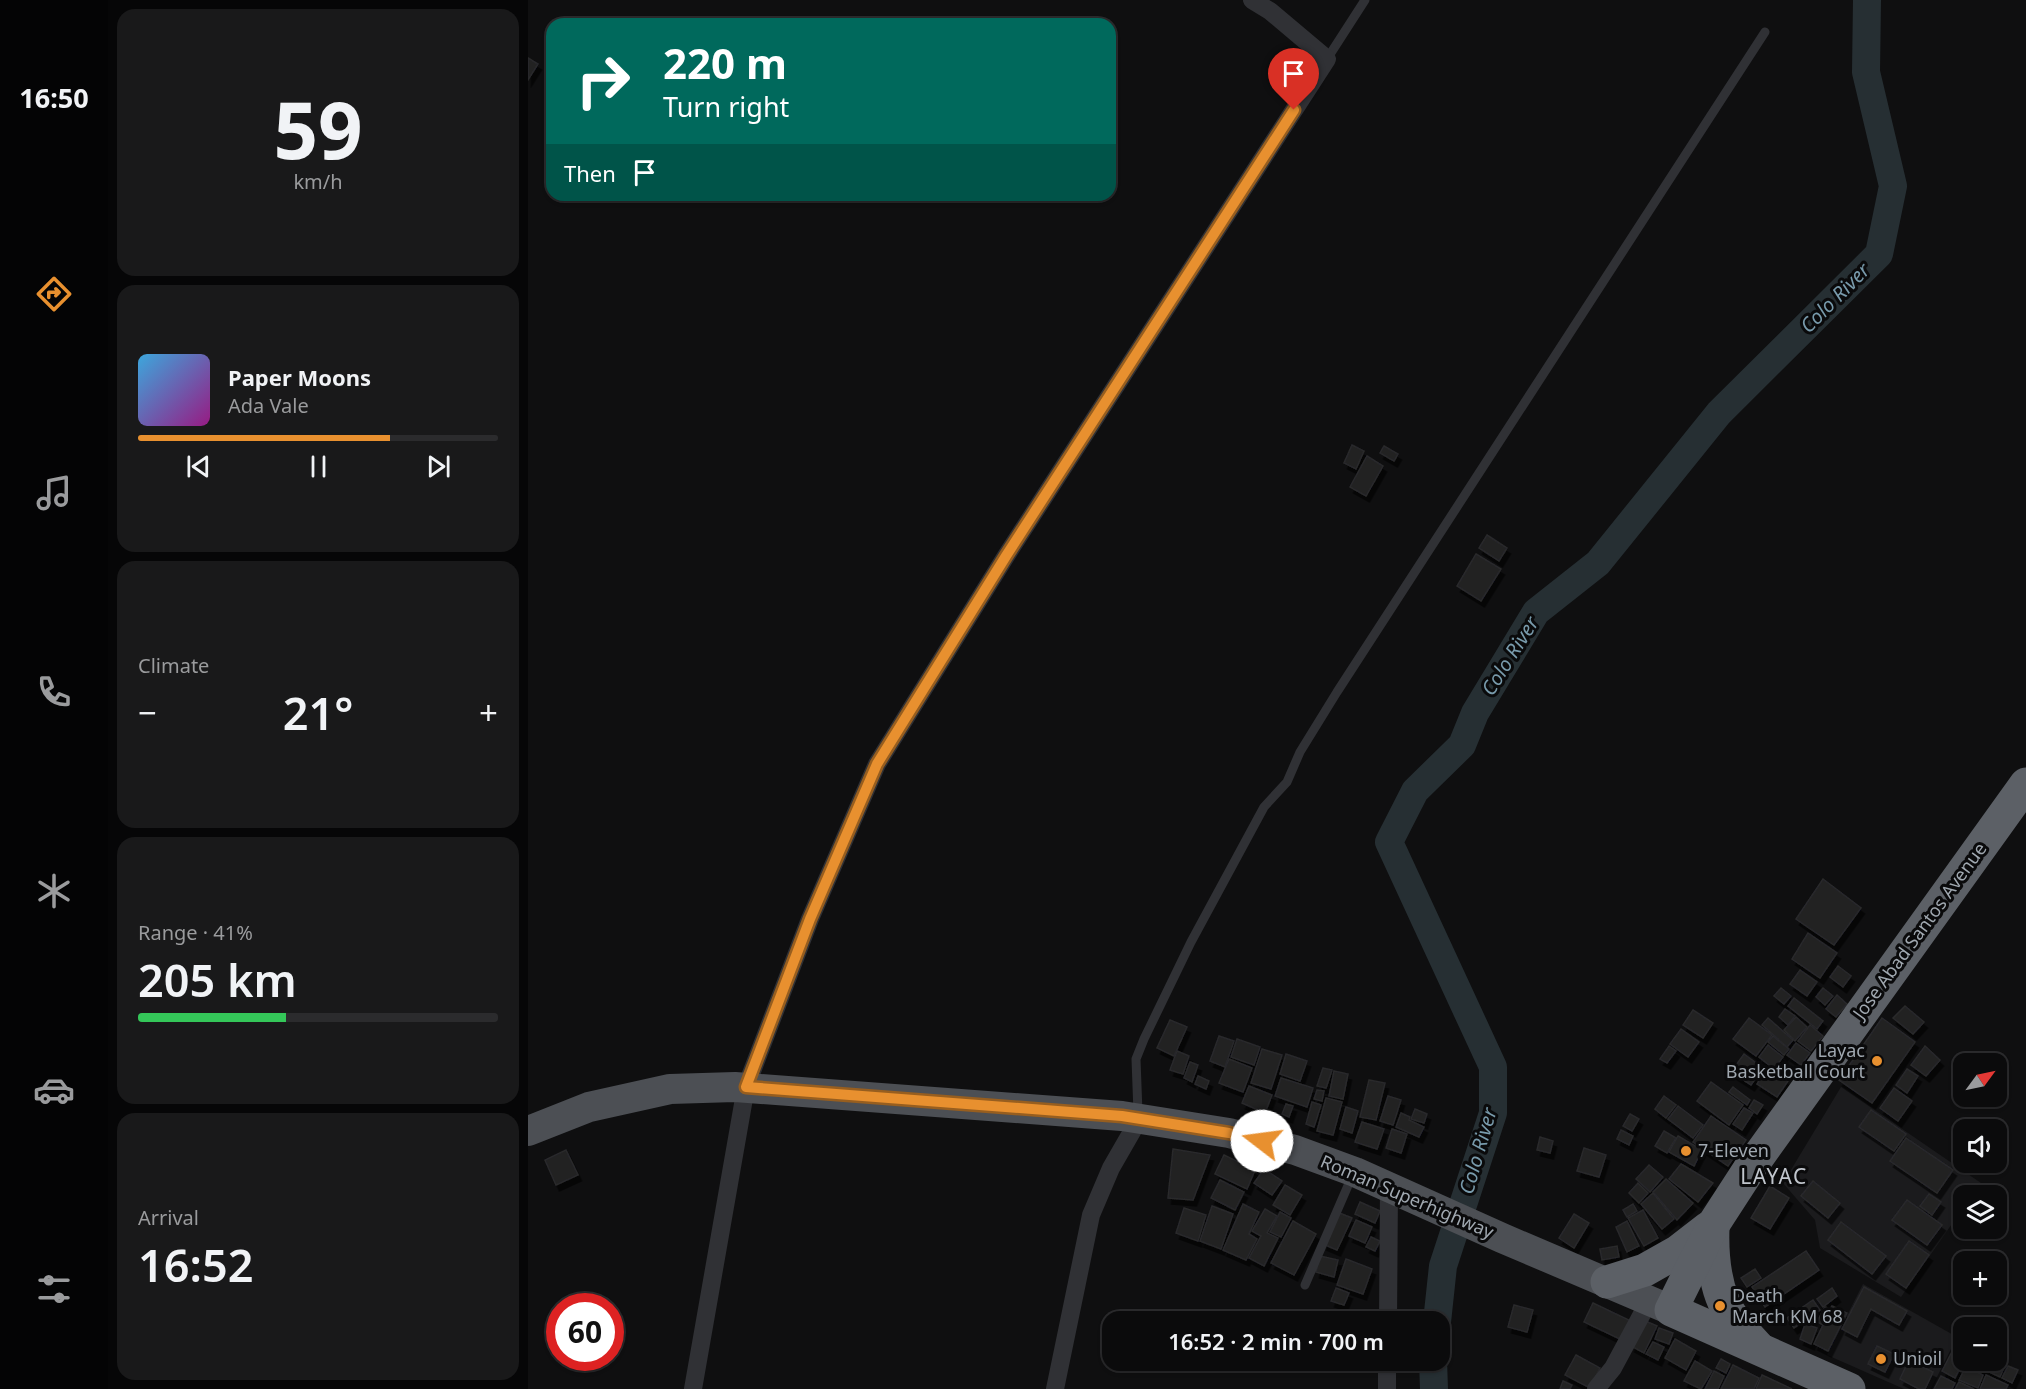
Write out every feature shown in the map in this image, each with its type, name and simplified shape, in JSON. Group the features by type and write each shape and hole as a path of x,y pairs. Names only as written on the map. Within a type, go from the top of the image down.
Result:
{"highway":[{"name":"Jose Abad Santos Avenue","path":"1660,1305 1771,1138 2026,784"},
{"path":"1607,1282 1645,1270 1677,1252 1713,1224"},
{"path":"1713,1224 1712,1252 1722,1293 1732,1316 1761,1350"},
{"path":"1660,1305 1849,1389"}],"main road":[{"name":"Roman Superhighway","path":"540,1126 589,1107 670,1089 755,1087 1132,1121 1229,1133 1295,1150 1355,1172 1660,1305"}],"street":[{"path":"693,1389 755,1087 810,919 877,764 1012,546 1327,58 1270,11 1252,0"},
{"path":"1055,1389 1091,1215 1132,1121"},
{"path":"1389,1311 1395,1191"},
{"path":"1596,1389 1660,1305"},
{"path":"1387,1371 1387,1389"}],"lane":[{"path":"1327,58 1365,0"},
{"path":"1132,1121 1136,1059 1144,1039 1191,942 1264,807 1287,782 1300,752 1337,692 1765,32"},
{"path":"1305,1285 1355,1172"}],"shaded area":[{"path":"1841,1087 1953,1164 1953,1173 1966,1173 1981,1183 1980,1185 1953,1185 1953,1222 1901,1297 1820,1248 1815,1220 1783,1183"},
{"path":"1863,1284 1953,1335 1953,1345 1931,1389 1904,1389 1827,1355"}],"building":[{"path":"528,58 538,64 528,80"},
{"path":"1352,445 1364,451 1356,469 1344,463"},
{"path":"1384,446 1398,454 1394,461 1380,453"},
{"path":"1367,456 1383,466 1366,496 1350,487"},
{"path":"1487,535 1507,548 1499,561 1479,548"},
{"path":"1476,554 1501,569 1481,601 1457,586"},
{"path":"1823,879 1861,908 1834,945 1796,919"},
{"path":"1808,933 1837,953 1820,978 1792,959"},
{"path":"1838,966 1851,976 1843,987 1830,977"},
{"path":"1800,970 1817,982 1807,996 1790,984"},
{"path":"1781,988 1791,996 1784,1004 1774,996"},
{"path":"1823,988 1833,996 1825,1005 1816,997"},
{"path":"1837,995 1847,1004 1836,1017 1826,1009"},
{"path":"1794,998 1823,1021 1817,1029 1788,1006"},
{"path":"1905,1006 1924,1022 1913,1034 1893,1018"},
{"path":"1785,1009 1795,1016 1788,1025 1779,1017"},
{"path":"1693,1010 1713,1023 1703,1038 1683,1025"},
{"path":"1796,1017 1807,1027 1795,1041 1784,1030"},
{"path":"1749,1018 1772,1035 1756,1056 1733,1039"},
{"path":"1768,1018 1793,1040 1787,1047 1762,1025"},
{"name":"Layac Basketball Court","path":"1882,1018 1915,1042 1872,1103 1839,1080"},
{"path":"1170,1020 1187,1027 1174,1056 1157,1048"},
{"path":"1810,1025 1823,1036 1811,1051 1798,1041"},
{"path":"1681,1029 1699,1042 1688,1057 1670,1044"},
{"path":"1219,1036 1234,1041 1225,1067 1210,1061"},
{"path":"1773,1036 1789,1049 1784,1055 1768,1042"},
{"path":"1237,1039 1260,1047 1254,1065 1231,1057"},
{"path":"1796,1043 1810,1053 1801,1065 1787,1055"},
{"path":"1768,1045 1783,1057 1774,1069 1759,1057"},
{"path":"1669,1046 1676,1051 1667,1063 1660,1059"},
{"path":"1925,1046 1940,1060 1926,1076 1911,1065"},
{"path":"1262,1049 1282,1055 1271,1089 1251,1083"},
{"path":"1177,1051 1189,1056 1183,1074 1170,1070"},
{"path":"1286,1054 1307,1061 1300,1081 1280,1074"},
{"path":"1744,1054 1763,1068 1751,1085 1731,1072"},
{"path":"1229,1059 1252,1068 1243,1092 1219,1083"},
{"path":"1190,1062 1198,1065 1192,1082 1184,1078"},
{"path":"1323,1068 1332,1070 1326,1088 1317,1086"},
{"path":"1767,1068 1788,1081 1777,1097 1757,1084"},
{"path":"1907,1069 1918,1076 1907,1093 1896,1085"},
{"path":"1334,1071 1348,1074 1343,1099 1329,1096"},
{"path":"1198,1076 1209,1081 1206,1089 1195,1084"},
{"path":"1281,1078 1313,1088 1307,1107 1275,1096"},
{"path":"1369,1080 1385,1083 1376,1120 1360,1117"},
{"path":"1711,1082 1743,1105 1729,1125 1697,1101"},
{"path":"1249,1086 1272,1095 1265,1113 1242,1103"},
{"path":"1733,1087 1750,1100 1747,1105 1729,1092"},
{"path":"1894,1088 1912,1101 1898,1121 1880,1108"},
{"path":"1317,1090 1324,1091 1322,1101 1314,1099"},
{"path":"1388,1096 1401,1100 1393,1125 1380,1121"},
{"path":"1664,1096 1676,1105 1666,1118 1655,1109"},
{"path":"1326,1098 1342,1102 1333,1135 1317,1131"},
{"path":"1754,1100 1763,1105 1757,1114 1749,1108"},
{"path":"1312,1102 1321,1105 1314,1127 1306,1124"},
{"path":"1286,1104 1293,1106 1289,1117 1282,1114"},
{"path":"1678,1106 1703,1125 1693,1138 1668,1119"},
{"path":"1346,1107 1358,1111 1352,1133 1340,1129"},
{"path":"1744,1108 1753,1113 1742,1130 1733,1124"},
{"path":"1415,1109 1427,1114 1424,1123 1411,1119"},
{"path":"1871,1110 1906,1134 1894,1151 1859,1127"},
{"path":"1401,1113 1410,1117 1409,1120 1424,1127 1419,1137 1396,1127"},
{"path":"1630,1114 1639,1119 1632,1131 1623,1126"},
{"path":"1711,1116 1746,1140 1728,1166 1693,1142"},
{"path":"1362,1122 1384,1129 1377,1149 1355,1142"},
{"path":"1392,1129 1407,1134 1401,1153 1386,1148"},
{"path":"1621,1130 1633,1136 1629,1145 1617,1139"},
{"path":"1664,1131 1676,1138 1667,1153 1655,1146"},
{"name":"7-Eleven","path":"1678,1136 1702,1150 1694,1166 1669,1152"},
{"path":"1540,1137 1553,1141 1550,1153 1537,1150"},
{"path":"1906,1138 1953,1170 1937,1193 1890,1161"},
{"path":"1584,1148 1606,1155 1599,1177 1577,1171"},
{"path":"1173,1149 1210,1155 1193,1200 1168,1198"},
{"path":"566,1150 578,1175 556,1185 545,1160"},
{"path":"1224,1155 1255,1170 1247,1189 1215,1174"},
{"path":"1681,1164 1713,1183 1698,1202 1669,1179"},
{"path":"1649,1165 1663,1177 1650,1192 1636,1179"},
{"path":"1264,1169 1282,1181 1272,1195 1254,1183"},
{"path":"1666,1179 1693,1203 1677,1220 1653,1192"},
{"path":"1220,1180 1244,1192 1235,1210 1211,1198"},
{"path":"1813,1181 1840,1203 1828,1218 1801,1196"},
{"path":"1638,1183 1648,1193 1639,1203 1629,1193"},
{"path":"1285,1185 1302,1195 1290,1215 1273,1205"},
{"path":"1770,1186 1789,1198 1770,1229 1751,1218"},
{"path":"1653,1193 1674,1219 1662,1229 1641,1204"},
{"path":"1929,1194 1941,1202 1932,1215 1920,1206"},
{"path":"1907,1200 1942,1225 1927,1245 1892,1220"},
{"path":"1360,1202 1380,1211 1375,1223 1355,1214"},
{"path":"1243,1204 1259,1212 1249,1234 1257,1239 1246,1260 1223,1250"},
{"path":"1633,1204 1637,1211 1627,1217 1623,1210"},
{"path":"1212,1206 1233,1214 1221,1249 1200,1241"},
{"path":"1184,1208 1206,1215 1198,1241 1176,1233"},
{"path":"1265,1209 1277,1216 1267,1233 1278,1238 1264,1266 1249,1258 1261,1236 1252,1231"},
{"path":"1643,1210 1658,1238 1644,1246 1628,1218"},
{"path":"1280,1212 1291,1218 1281,1237 1270,1232"},
{"path":"1337,1212 1352,1218 1337,1250 1323,1244"},
{"path":"1574,1214 1589,1223 1574,1248 1559,1238"},
{"path":"1356,1220 1372,1227 1365,1243 1349,1236"},
{"path":"1293,1221 1316,1234 1294,1275 1271,1263"},
{"path":"1627,1221 1639,1246 1627,1252 1616,1227"},
{"path":"1841,1222 1886,1256 1872,1274 1828,1240"},
{"path":"1371,1237 1380,1241 1375,1251 1366,1247"},
{"path":"1909,1241 1929,1255 1906,1288 1886,1274"},
{"path":"1617,1246 1619,1257 1602,1260 1600,1249"},
{"path":"1806,1251 1819,1270 1765,1307 1752,1287"},
{"path":"1320,1256 1338,1260 1334,1277 1316,1272"},
{"path":"1346,1259 1372,1269 1363,1294 1337,1285"},
{"path":"1755,1269 1761,1278 1747,1287 1741,1278"},
{"path":"1864,1287 1907,1311 1899,1325 1871,1309 1857,1337 1842,1329"},
{"path":"1336,1288 1349,1293 1344,1305 1331,1301"},
{"path":"1832,1288 1837,1296 1823,1307 1817,1299"},
{"path":"1813,1300 1820,1310 1794,1328 1787,1318"},
{"path":"1593,1303 1633,1322 1624,1341 1584,1322"},
{"path":"1514,1305 1533,1310 1527,1332 1508,1327"},
{"path":"1832,1306 1847,1313 1828,1351 1814,1344"},
{"path":"1825,1307 1830,1309 1823,1325 1817,1322"},
{"path":"1643,1320 1657,1326 1644,1353 1631,1346"},
{"path":"1805,1324 1817,1328 1811,1344 1800,1339"},
{"path":"1659,1328 1673,1333 1669,1344 1655,1339"},
{"path":"1675,1339 1696,1351 1686,1370 1665,1358"},
{"path":"1653,1342 1664,1347 1658,1360 1646,1354"},
{"name":"Unioil","path":"1877,1346 1894,1354 1885,1372 1868,1364"},
{"path":"1953,1350 1953,1371 1958,1371 1955,1378 1942,1371"},
{"path":"1576,1355 1600,1368 1590,1388 1565,1375"},
{"path":"1721,1359 1730,1364 1726,1373 1716,1368"},
{"path":"1909,1360 1933,1372 1925,1389 1919,1389 1900,1379"},
{"path":"1695,1361 1712,1371 1701,1389 1684,1381"},
{"path":"1733,1365 1759,1378 1754,1389 1721,1389"},
{"path":"2008,1366 2018,1370 2012,1383 2002,1378"},
{"path":"1714,1371 1724,1376 1718,1389 1705,1389"},
{"path":"1964,1371 1975,1371 1983,1375 1978,1388 1959,1380"},
{"path":"1987,1371 2002,1371 2000,1377"},
{"path":"1762,1375 1792,1389 1756,1389"},
{"path":"1986,1375 2008,1385 2006,1389 1980,1389"},
{"path":"1941,1376 1955,1383 1952,1389 1934,1389"},
{"path":"1563,1381 1572,1385 1570,1389 1560,1389"},
{"path":"1959,1382 1974,1389 1955,1389"}],"waterway":[{"name":"Colo River","path":"1438,1311 1443,1266 1493,1113 1493,1067 1389,842 1415,791 1462,745 1475,713 1536,612 1598,563 1719,413 1879,254 1893,186 1866,72 1867,0"},
{"name":"Colo River","path":"1433,1371 1434,1389"}],"place":[{"name":"Layac Basketball Court","path":"1877,1061"},
{"name":"7-Eleven","path":"1686,1151"},
{"name":"Death March KM 68","path":"1720,1306"},
{"name":"Unioil","path":"1881,1359"}],"district":[{"name":"LAYAC","path":"1774,1177"}],"route":[{"path":"1262,1141 1229,1133 1122,1116 746,1087 810,919 877,764 1006,556 1294,110"}]}
